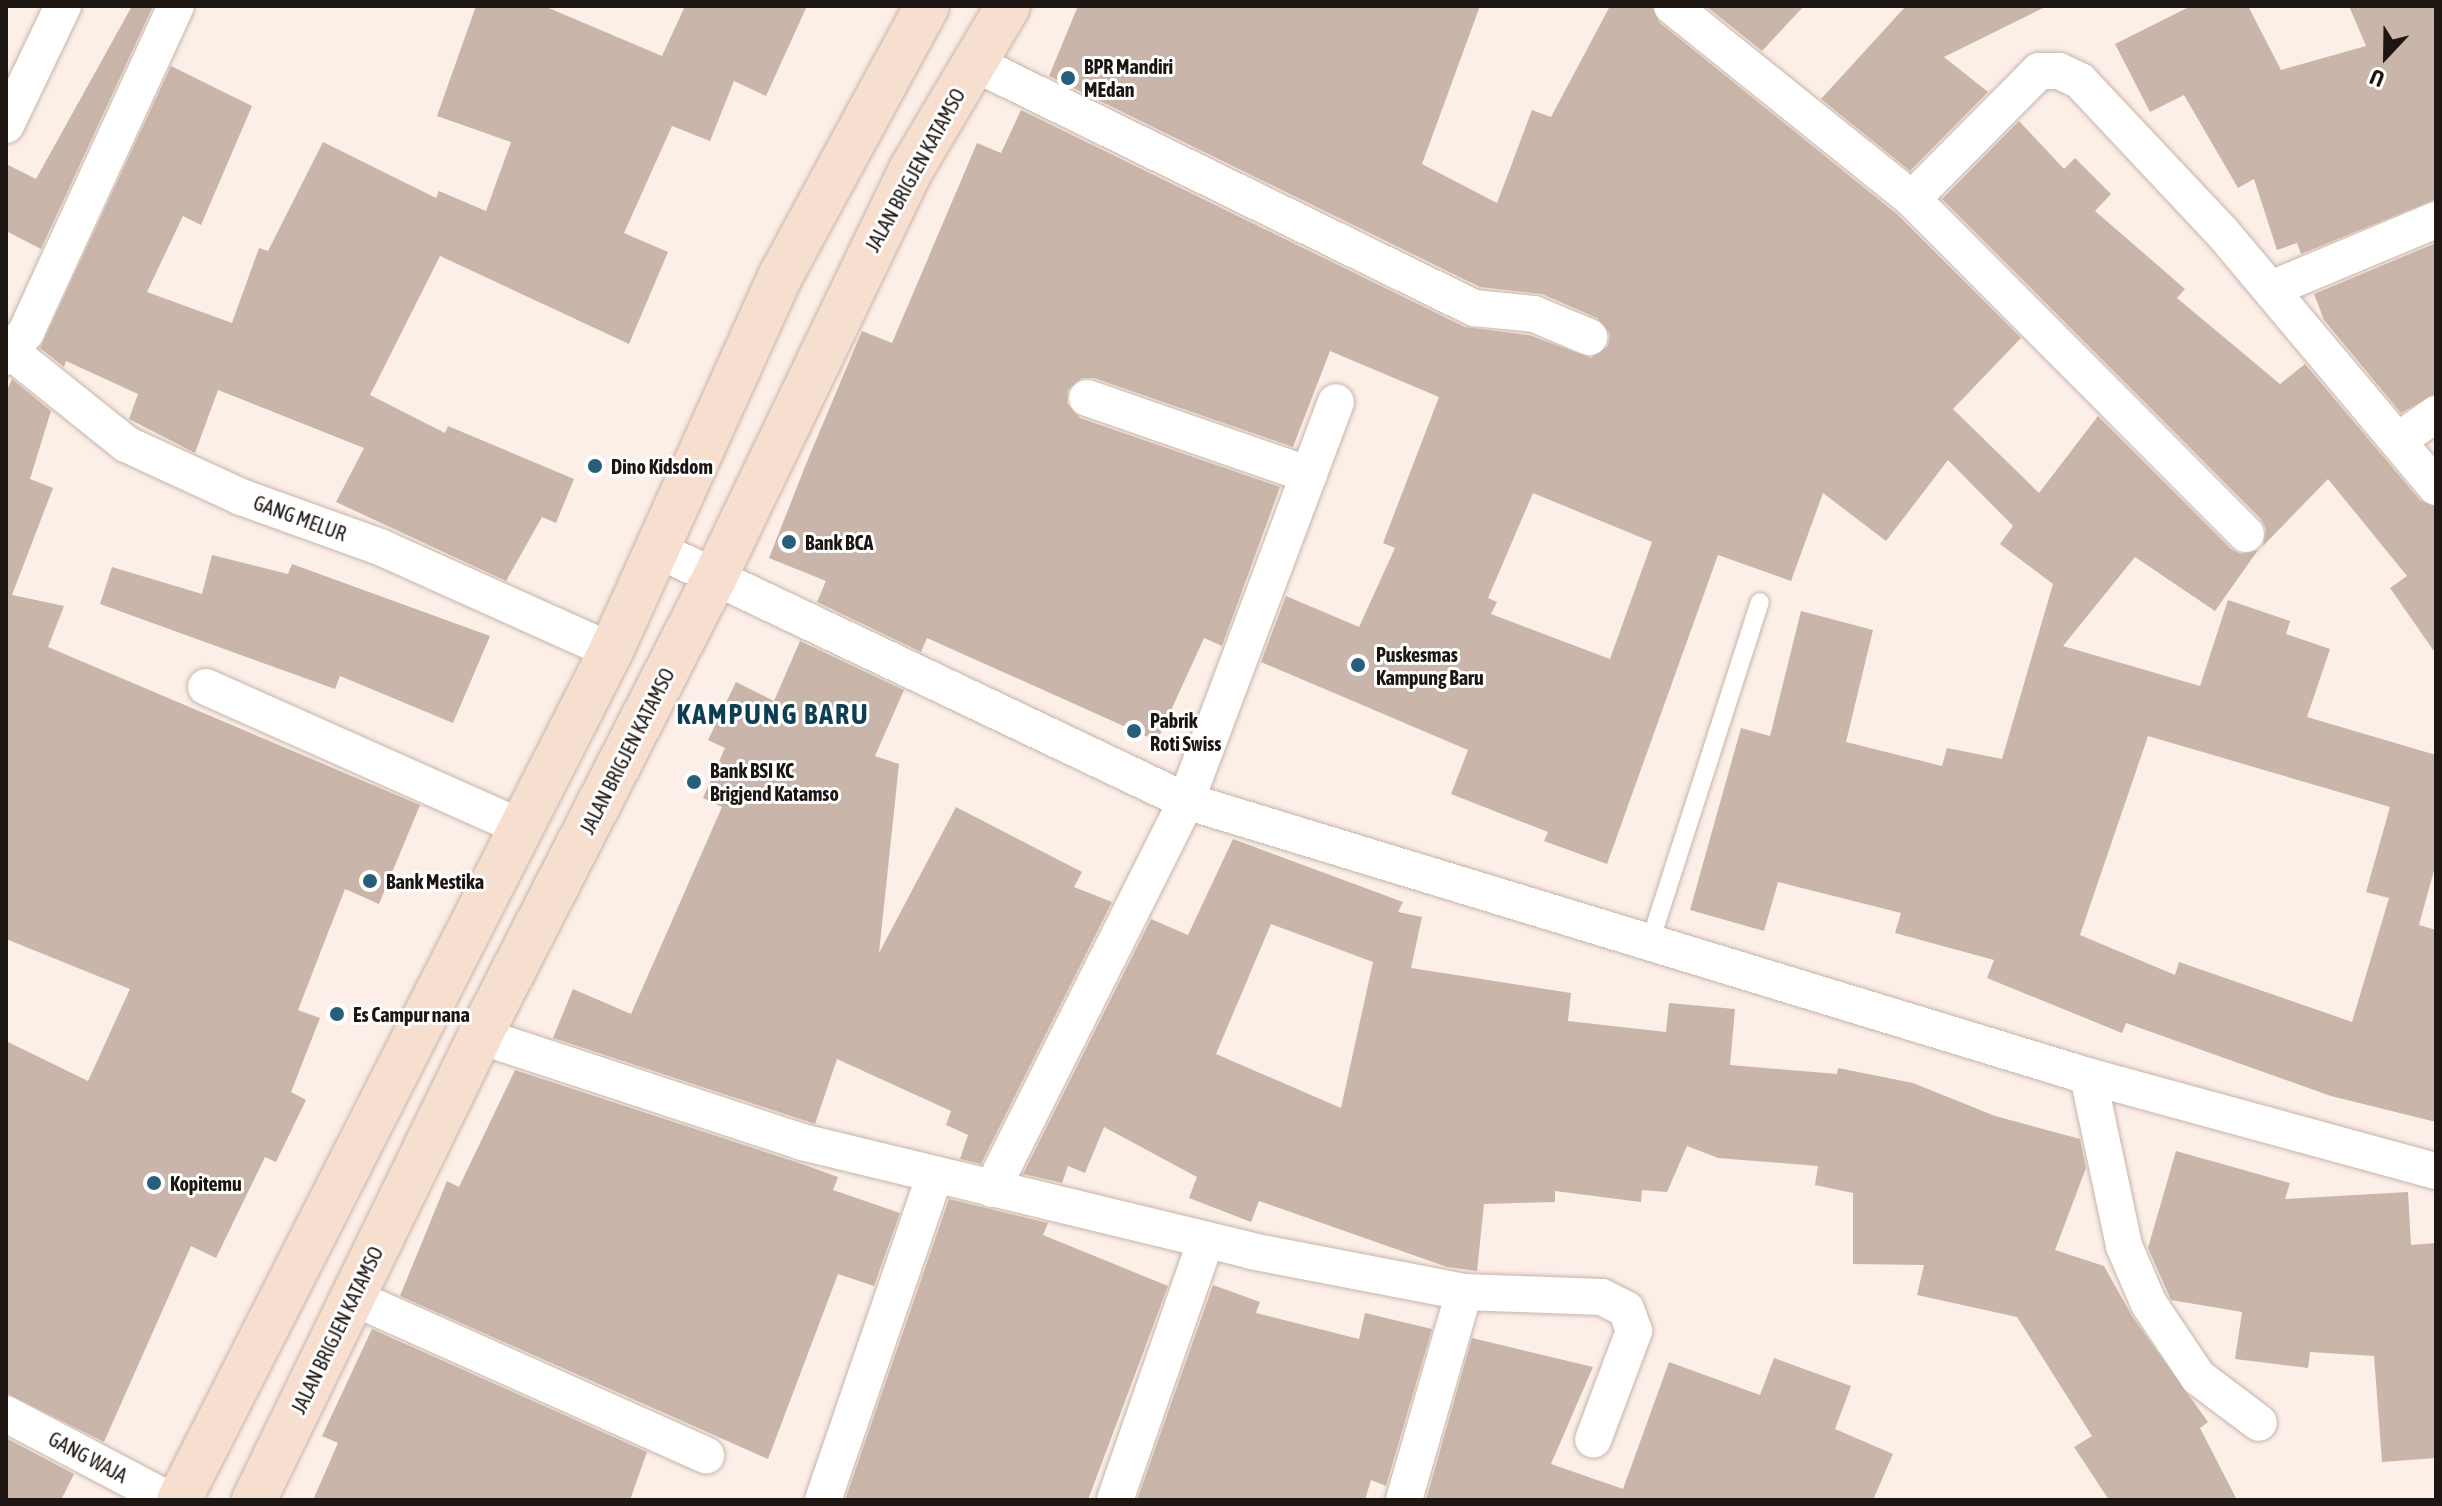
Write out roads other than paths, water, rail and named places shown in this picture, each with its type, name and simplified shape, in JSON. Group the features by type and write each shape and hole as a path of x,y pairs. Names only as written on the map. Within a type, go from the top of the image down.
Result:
{"main road":[{"path":"179,1500 611,651 781,275 927,6"},
{"name":"JALAN BRIGJEN KATAMSO","path":"254,1500 480,1036 714,579 912,168 1008,6"},
{"path":"611,651 664,680"}],"street":[{"path":"6,125 63,6"},
{"path":"12,340 176,6"},
{"path":"1672,6 1912,199 2246,534"},
{"path":"974,63 1474,308 1534,314 1589,337"},
{"path":"1912,199 2039,71 2059,71 2080,81 2271,289 2436,487"},
{"path":"2271,289 2436,220"},
{"name":"GANG MELUR","path":"12,340 126,444 241,497 380,547 611,651"},
{"path":"1087,398 1309,475"},
{"path":"992,1189 1186,801 1336,402"},
{"path":"2399,440 2436,414"},
{"path":"656,549 1186,801 1376,863 1651,939 2088,1076 2436,1171"},
{"path":"206,687 521,827"},
{"path":"480,1036 788,1138 1206,1240 1464,1292 1577,1294 1626,1309 1634,1322 1632,1340 1593,1440"},
{"path":"2088,1076 2124,1246 2149,1304 2198,1377 2259,1423"},
{"path":"823,1500 935,1175"},
{"path":"1115,1500 1206,1240"},
{"path":"1404,1500 1464,1292"},
{"path":"352,1297 706,1455"},
{"name":"GANG WAJA","path":"6,1414 169,1500"}],"lane":[{"path":"1651,939 1760,602"}],"place":[{"name":"BPR Mandiri MEdan","path":"1068,78"},
{"name":"Dino Kidsdom","path":"595,466"},
{"name":"Bank BCA","path":"789,542"},
{"name":"Puskesmas Kampung Baru","path":"1358,665"},
{"name":"Pabrik Roti Swiss","path":"1134,731"},
{"name":"Bank BSI KC Brigjend Katamso","path":"694,782"},
{"name":"Bank Mestika","path":"370,881"},
{"name":"Es Campur nana","path":"337,1014"},
{"name":"Kopitemu","path":"154,1183"}],"district":[{"name":"KAMPUNG BARU","path":"773,714"}]}
